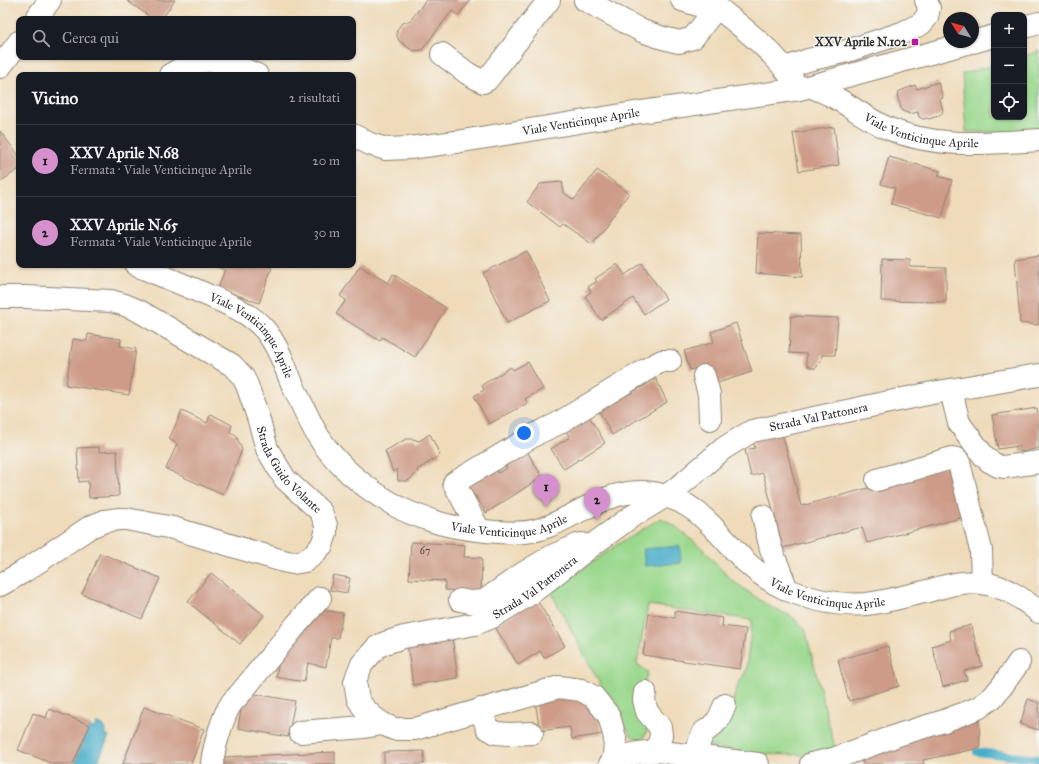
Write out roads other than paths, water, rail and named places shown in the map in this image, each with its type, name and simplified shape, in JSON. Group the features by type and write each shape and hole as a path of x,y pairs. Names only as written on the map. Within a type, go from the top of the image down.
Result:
{"street":[{"path":"38,16 50,0"},
{"path":"442,54 467,73 483,82 487,80 550,0"},
{"path":"585,0 642,31 679,42 693,38 715,4"},
{"path":"682,0 701,6 715,4 771,53 806,88"},
{"path":"786,68 808,60 847,51 902,33 921,24 927,17 929,8 926,0"},
{"path":"1027,26 1039,23"},
{"name":"Viale Venticinque Aprile","path":"979,40 991,37"},
{"path":"0,67 16,46"},
{"name":"Viale Venticinque Aprile","path":"356,137 370,144 386,149 409,148 806,88 950,48"},
{"path":"176,72 198,62 220,61 249,72"},
{"name":"Viale Venticinque Aprile","path":"806,88 834,97 887,128 920,139 935,142 964,143 1039,140"},
{"name":"Viale Venticinque Aprile","path":"143,268 229,304 250,317 265,330 280,354 292,384 317,435 330,452 351,474 374,492 400,508 436,522 469,530 513,533 531,532 547,527 605,499 624,493 643,492 666,496 688,505 706,519 748,564 768,579 787,589 812,599 837,604 866,604 891,600 959,583 982,583 1002,587 1024,599 1039,611"},
{"name":"Strada Guido Volante","path":"0,297 111,301 125,305 139,311 232,365 243,377 247,385 267,449 285,479 321,512 326,524 326,533 322,545 305,561 293,563 283,562 173,528 126,519 105,521 90,527 0,585"},
{"path":"478,530 454,483 538,433 564,420 654,365 662,361 670,361"},
{"name":"Strada Val Pattonera","path":"612,761 615,738 609,716 594,697 581,690 559,687 415,729 394,729 373,717 363,707 358,699 355,682 362,664 377,647 404,637 475,624 492,617 530,594 595,543 631,517 666,496 682,484 724,448 752,431 867,400 952,390 1039,375"},
{"path":"704,376 709,394 710,419"},
{"path":"952,390 959,423 983,455 990,461 998,466 1004,467 1039,462"},
{"path":"877,480 952,458 956,459 959,463 981,550 982,583"},
{"path":"763,516 771,549 787,589"},
{"path":"460,600 470,602 484,601 522,574 552,556 578,545 595,543"},
{"path":"212,764 216,745 231,703 320,598"},
{"path":"810,764 833,759 978,708 992,698 1019,662"},
{"path":"645,692 644,700 647,712 660,727 661,735 657,751"},
{"path":"696,756 700,740 704,732 718,720 725,705"},
{"path":"481,709 487,728 496,733 532,733"},
{"path":"300,732 364,728 383,724"},
{"path":"612,761 638,753 657,751 758,764"}],"water":[{"path":"680,546 681,563 645,566 643,549"},
{"path":"96,724 102,724 106,729 104,735 109,736 97,764 79,764 75,762 89,727 94,728"}],"waterway":[{"path":"977,752 1039,759"}],"place":[{"name":"XXV Aprile N.102","path":"915,42"},
{"name":"XXV Aprile N.68","path":"546,507"},
{"name":"XXV Aprile N.65","path":"597,520"}]}
